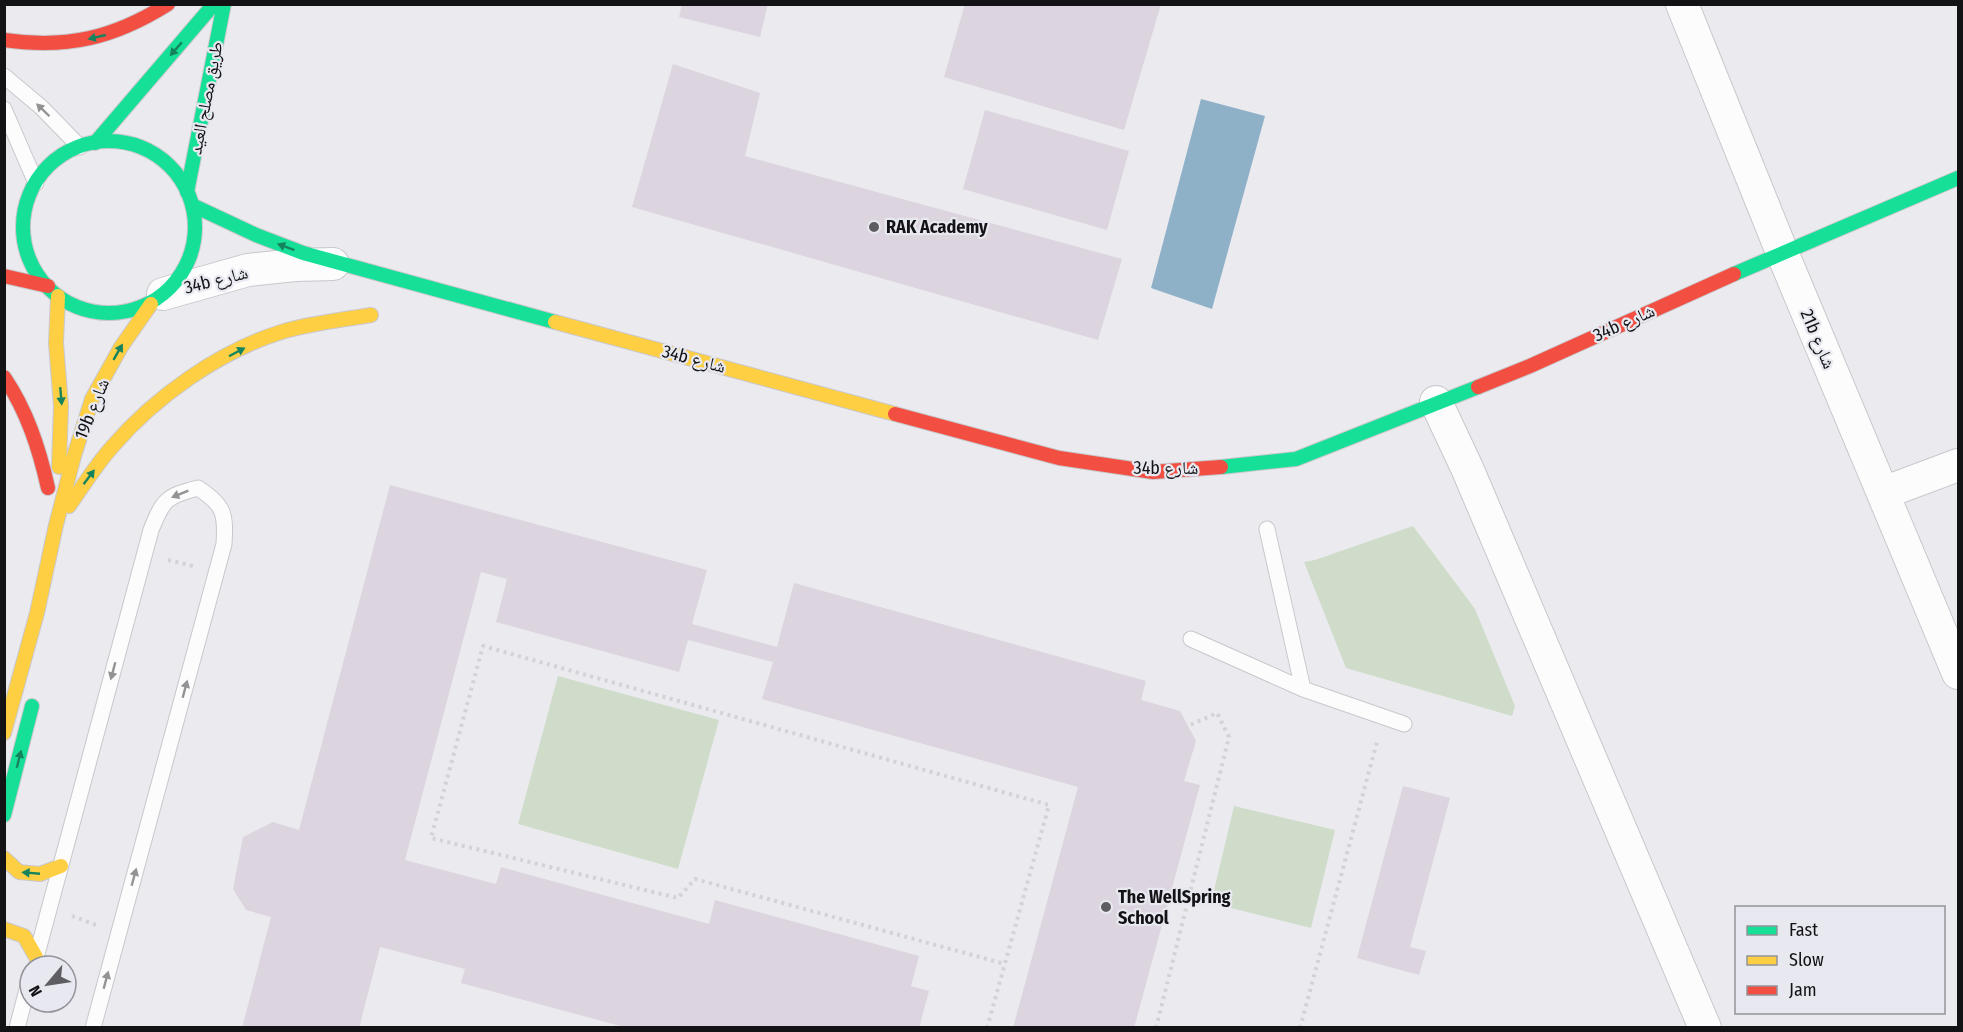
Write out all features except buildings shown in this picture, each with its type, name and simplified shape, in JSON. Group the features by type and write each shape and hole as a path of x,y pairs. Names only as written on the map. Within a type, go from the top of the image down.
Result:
{"street":[{"path":"4,40 49,45 99,37 147,19 168,4"},
{"name":"طريق مصلح العيد","path":"95,143 214,4"},
{"name":"طريق مصلح العيد","path":"187,192 224,4"},
{"name":"21b شارع","path":"1682,4 1782,252 1959,673"},
{"path":"4,276 53,291 78,308 106,314 133,310 157,299 175,283 188,264 194,241 195,218 187,192 177,175 160,158 114,141 95,143 80,147 57,159 44,171 26,204 23,224 25,244 31,262 53,291"},
{"name":"34b شارع","path":"192,206 301,253 1059,458 1153,471 1296,459 1530,366 1782,252 1959,178"},
{"path":"14,202 34,188"},
{"name":"34b شارع","path":"157,299 248,270 295,264 342,264"},
{"name":"19b شارع","path":"53,291 61,406 56,525"},
{"name":"19b شارع","path":"4,733 37,613 74,456 92,399 121,347 157,299"},
{"path":"56,525 86,480 120,438 160,401 203,370 251,345 302,327 371,315"},
{"path":"4,377 20,399 41,454 56,525"},
{"path":"1436,402 1467,468 1705,1028"},
{"path":"1883,493 1959,465"},
{"path":"37,613 39,653"},
{"path":"4,815 35,695"},
{"path":"4,858 19,872 40,874 61,866"},
{"path":"4,929 24,936 32,954"}],"lane":[{"path":"4,76 41,107 80,147"},
{"path":"4,109 34,188"},
{"path":"37,954 144,555 160,509 174,494 198,488 216,500 225,520 224,544 93,1028"},
{"path":"1267,529 1303,689"},
{"path":"1191,639 1303,689 1404,724"}],"path":[{"path":"144,555 217,571"},
{"path":"987,1028 1005,964 1049,804 483,646 431,838 678,898 695,879 1005,964"},
{"path":"1156,1028 1229,737 1217,713 1188,726"},
{"path":"1300,1028 1384,717"}],"green space":[{"path":"1413,526 1475,609 1515,706 1512,716 1346,668 1304,562"},
{"path":"558,676 719,720 678,869 518,824"},
{"path":"1234,806 1335,830 1311,928 1211,903"}],"water":[{"path":"1201,99 1265,116 1212,309 1151,288"}],"traffic: fast":[{"path":"95,143 214,4"},
{"path":"187,192 224,4"},
{"path":"109,141 142,148 170,166 188,194 195,227 188,260 170,288 142,306 109,313 76,306 48,288 30,260 23,227 30,194 48,166 76,148 109,141"},
{"path":"1734,274 1958,178"},
{"path":"192,205 256,235 303,253 555,322"},
{"path":"1221,467 1296,459 1478,387"},
{"path":"4,815 32,706"}],"traffic: slow":[{"path":"58,296 56,343 61,406 59,467"},
{"path":"4,733 37,613 74,456 92,399 121,347 151,304"},
{"path":"69,506 100,461 129,429 168,394 211,364 234,351 281,332 371,315"},
{"path":"555,322 895,414"},
{"path":"4,858 19,872 40,874 61,866"},
{"path":"4,929 24,936 34,954"}],"traffic: jam":[{"path":"4,40 49,43 89,38 128,25 168,4"},
{"path":"1478,387 1734,274"},
{"path":"4,276 48,286"},
{"path":"4,377 31,430 48,488"},
{"path":"895,414 1059,458 1153,472 1221,467"}],"place":[{"name":"RAK Academy","path":"874,227"},
{"name":"The WellSpring School","path":"1106,907"}]}
